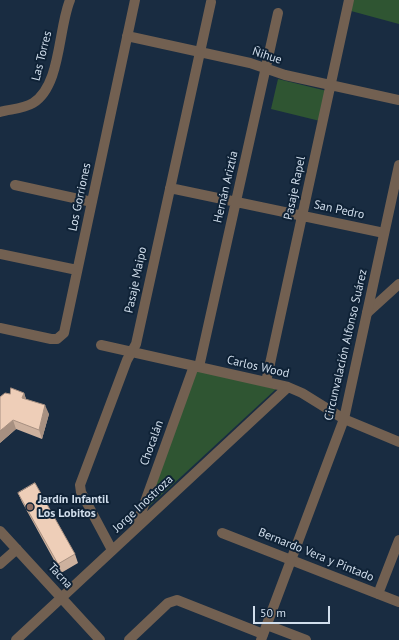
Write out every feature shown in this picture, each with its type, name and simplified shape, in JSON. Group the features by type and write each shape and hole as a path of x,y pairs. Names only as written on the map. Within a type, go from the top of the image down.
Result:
{"street":[{"name":"Las Torres","path":"0,112 27,106 38,99 46,90 51,78 65,13 70,0"},
{"name":"Los Gorriones","path":"0,328 51,339 60,337 64,330 135,0"},
{"name":"Pasaje Rapel","path":"266,382 349,0"},
{"name":"Pasaje Maipo","path":"112,550 80,488 131,352 136,344 211,2"},
{"name":"Hernán Ariztía","path":"197,366 236,202 278,13"},
{"name":"Ñihue","path":"127,36 250,63 285,75 399,100"},
{"name":"Circunvalación Alfonso Suárez","path":"264,633 344,419 399,165"},
{"path":"15,185 92,202"},
{"name":"San Pedro","path":"170,188 384,233"},
{"path":"0,254 77,270"},
{"path":"367,313 399,284"},
{"name":"Carlos Wood","path":"102,345 288,387 302,393 344,419 399,442"},
{"name":"Chocalán","path":"135,529 197,366"},
{"name":"Jorge Inostroza","path":"16,640 288,387"},
{"name":"Tacna","path":"0,531 100,640"},
{"name":"Bernardo Vera y Pintado","path":"222,533 399,602"},
{"path":"378,594 399,540"},
{"path":"0,564 16,549"},
{"path":"129,640 168,603 177,600 264,633 306,640"}],"green space":[{"path":"353,0 399,0 399,24 351,11"},
{"path":"278,79 327,91 320,121 271,109"},
{"path":"196,370 276,389 143,512"}],"building":[{"path":"11,388 24,393 22,398 45,405 39,430 13,420 0,431 0,397 5,393 10,394"},
{"path":"35,483 75,554 58,564 18,493"}],"place":[{"name":"Jardín Infantil Los Lobitos","path":"30,507"}]}
